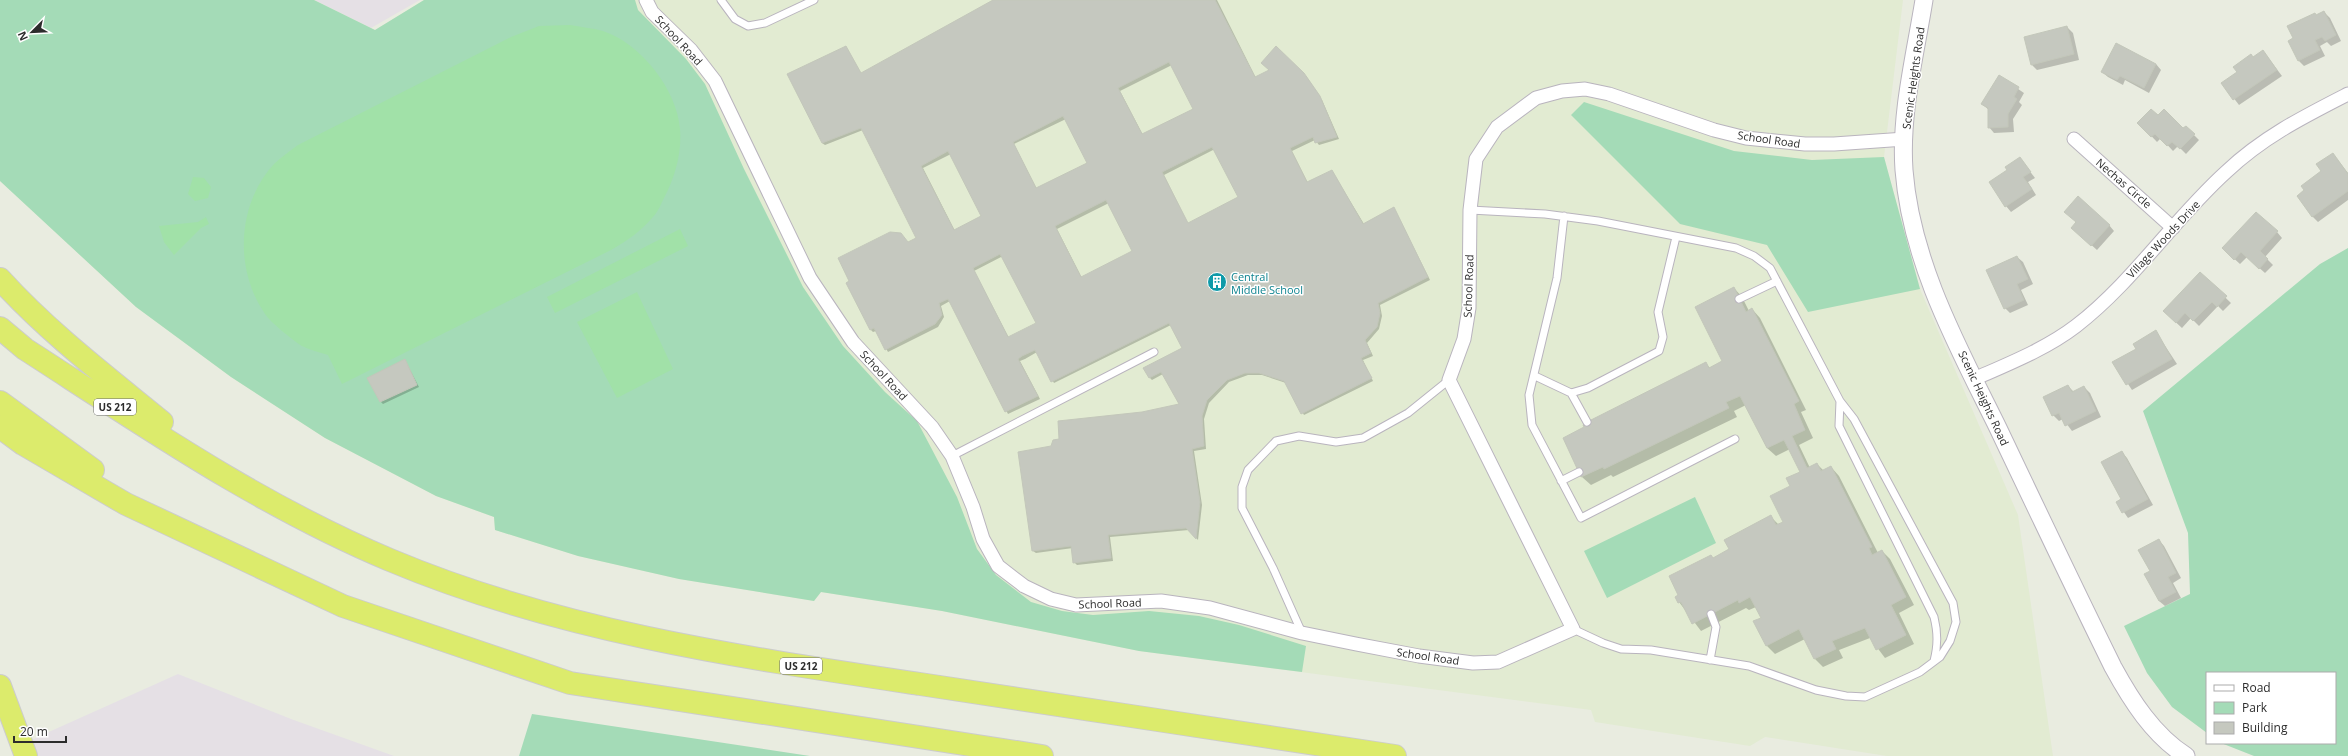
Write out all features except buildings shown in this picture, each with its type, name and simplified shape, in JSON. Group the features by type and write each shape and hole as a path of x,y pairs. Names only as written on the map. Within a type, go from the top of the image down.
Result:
{"highway":[{"path":"0,279 13,294 95,367 233,482"},
{"name":"US 212","path":"0,328 25,349 233,482 308,523 391,560 495,599 618,633 777,663 1395,756"},
{"path":"0,402 99,474 227,552"},
{"path":"0,427 23,444 126,504 343,606 570,683 1042,756"},
{"path":"0,686 26,756"}],"street":[{"name":"School Road","path":"646,0 652,12 691,50 715,82 810,278 853,342 932,426 952,456 973,507 983,539 998,566 1024,586 1051,599 1076,605 1161,601 1210,608 1302,633 1419,656 1473,663 1498,662 1573,630"},
{"name":"Scenic Heights Road","path":"1924,0 1905,118 1904,169 1908,202 1920,252 1935,292 1974,379 2124,688 2132,702 2156,730 2186,756"},
{"name":"School Road","path":"1449,380 1464,340 1469,308 1470,210 1476,159 1497,127 1536,98 1562,91 1585,89 1609,94 1714,130 1746,138 1813,144 1905,139"},
{"name":"Village Woods Drive","path":"1974,379 2053,341 2074,327 2099,307 2225,172 2279,129 2348,94"},
{"name":"Nechas Circle","path":"2074,139 2173,228"},
{"path":"1449,380 1573,630"}],"lane":[{"path":"721,0 735,19 748,26 765,23 814,0"},
{"path":"1470,210 1564,216 1598,221 1736,248 1754,256 1770,268 1840,401 1854,419 1953,603 1956,622 1950,641 1934,661 1920,672 1865,697 1846,696 1816,690 1749,666 1651,650 1621,649 1573,630"},
{"path":"1564,216 1557,278 1535,376 1529,396 1531,420 1581,518 1735,439"},
{"path":"1570,393 1588,388 1658,351 1663,338 1658,312 1676,237"},
{"path":"1739,299 1777,281"},
{"path":"952,456 1154,352"},
{"path":"1535,376 1570,393 1587,422"},
{"path":"1302,633 1273,568 1242,508 1242,487 1248,470 1276,441 1299,436 1336,442 1363,438 1408,413 1449,380"},
{"path":"1840,401 1839,426 1934,617 1938,631 1938,645 1934,661"},
{"path":"1561,481 1579,472"},
{"path":"1710,660 1716,627 1711,614"}],"shaded area":[{"path":"0,0 314,0 375,30 424,0 1903,0 1884,157 1920,289 2018,515 2053,756 1887,756 1765,737 1750,746 1595,722 1591,710 1139,651 942,611 821,592 814,601 679,579 578,556 495,530 494,517 436,496 325,438 231,377 136,307 0,181"},
{"path":"314,0 420,0 371,28"},
{"path":"178,674 291,719 394,756 26,756 22,744"}],"green space":[{"path":"0,0 314,0 375,30 424,0 635,0 638,10 686,59 705,84 744,169 803,287 843,346 885,392 917,421 957,497 977,549 996,575 1031,602 1062,611 1093,615 1149,611 1199,616 1239,625 1306,646 1302,672 1139,651 942,611 821,592 814,601 679,579 578,556 495,530 494,517 436,496 325,438 231,377 136,307 0,181"},
{"path":"570,25 603,31 617,37 630,46 643,57 654,70 672,98 680,129 679,156 671,182 656,213 639,231 611,250 342,384 328,355 302,346 288,336 265,314 255,296 248,277 244,257 244,237 247,217 253,198 262,180 274,164 298,145 511,37 539,26"},
{"path":"1584,102 1734,151 1812,160 1884,157 1920,289 1808,312 1767,245 1680,224 1571,115"},
{"path":"193,177 204,178 211,187 208,198 195,201 188,194"},
{"path":"206,217 209,224 201,228 174,255 164,242 159,226 198,222"},
{"path":"680,229 688,246 555,313 547,297"},
{"path":"2348,248 2348,756 2254,756 2224,744 2336,744 2336,672 2206,672 2206,732 2172,707 2147,673 2124,626 2190,594 2188,533 2143,411 2320,264"},
{"path":"637,292 673,369 617,398 577,322"},
{"path":"1695,497 1716,543 1607,598 1584,551"},
{"path":"532,714 810,756 519,756"}],"place":[{"name":"Central Middle School","path":"1217,282"}]}
